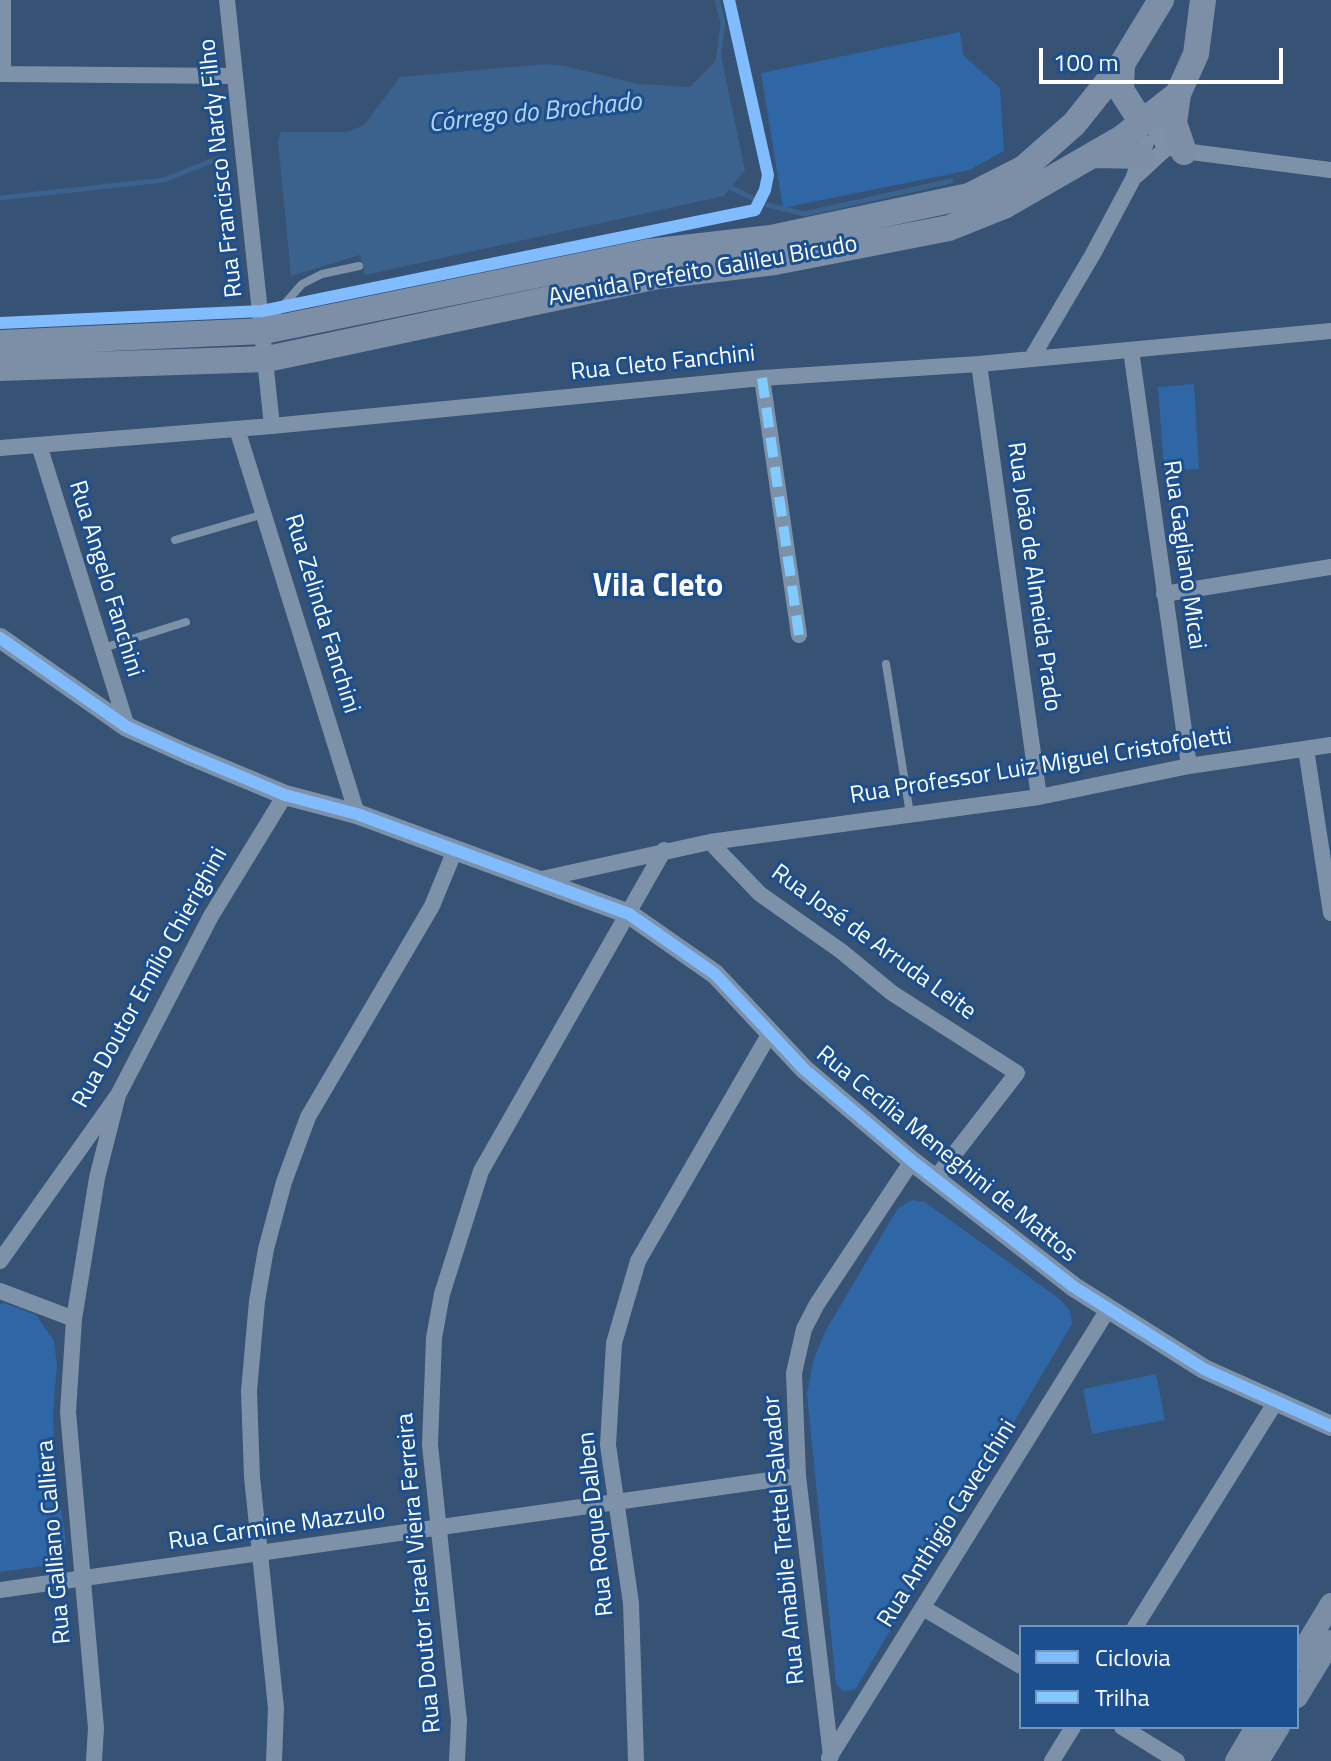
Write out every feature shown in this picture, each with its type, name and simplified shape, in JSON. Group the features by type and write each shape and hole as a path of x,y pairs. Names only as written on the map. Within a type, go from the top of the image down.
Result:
{"main road":[{"name":"Avenida Prefeito Galileu Bicudo","path":"0,343 264,330 648,252 771,238 969,196 1024,168 1050,148 1122,64 1161,0"},
{"path":"1122,64 1123,98 1159,146 1174,123 1178,94 1196,54 1202,32 1203,0"},
{"name":"Avenida Prefeito Galileu Bicudo","path":"0,368 267,359 658,276 775,262 949,228 1004,206 1093,155 1159,146"},
{"path":"1299,1657 1331,1604"},
{"path":"1299,1694 1331,1641"},
{"path":"1236,1761 1255,1729"},
{"path":"1258,1761 1278,1729"}],"street":[{"path":"3,0 2,74 235,76"},
{"name":"Rua Francisco Nardy Filho","path":"227,0 272,426"},
{"path":"1031,359 1159,146 1331,170"},
{"name":"Rua Cleto Fanchini","path":"0,448 272,426 762,378 979,364 1331,331"},
{"name":"Rua Gagliano Micai","path":"1131,350 1189,766"},
{"name":"Rua João de Almeida Prado","path":"979,364 1039,797"},
{"path":"762,378 799,635"},
{"name":"Rua Zelinda Fanchini","path":"237,429 357,814"},
{"name":"Rua Angelo Fanchini","path":"39,445 100,649 127,727"},
{"path":"1164,594 1331,567"},
{"name":"Rua Cecília Meneghini de Mattos","path":"0,638 127,727 285,795 357,814 629,914 715,974 804,1069 912,1161 1017,1245 1107,1311 1204,1369 1331,1426"},
{"name":"Rua Professor Luiz Miguel Cristofoletti","path":"537,880 710,842 1039,797 1189,766 1331,745"},
{"path":"1306,749 1325,836 1331,913"},
{"name":"Rua Doutor Emílio Chierighini","path":"0,1261 118,1095 211,916 285,795"},
{"name":"Rua José de Arruda Leite","path":"710,842 760,894 841,951 892,993 1017,1073 935,1179"},
{"path":"274,1761 276,1708 252,1477 250,1352 266,1249 284,1182 308,1117 432,906 455,850"},
{"path":"629,914 664,850"},
{"name":"Rua Doutor Israel Vieira Ferreira","path":"457,1761 459,1721 430,1445 431,1386 442,1294 459,1232 481,1171 629,914"},
{"name":"Rua Roque Dalben","path":"636,1761 631,1603 608,1445 614,1343 638,1261 770,1033"},
{"name":"Rua Galliano Calliera","path":"94,1761 96,1728 68,1412 74,1319 97,1178 118,1095"},
{"name":"Rua Amabile Trettel Salvador","path":"829,1758 798,1476 794,1373 804,1329 912,1161"},
{"path":"71,1162 87,1164 97,1178"},
{"path":"0,1291 74,1319"},
{"name":"Rua Anthigio Cavecchini","path":"829,1758 925,1609 1107,1311"},
{"path":"1136,1625 1275,1403"},
{"name":"Rua Carmine Mazzulo","path":"0,1590 798,1476"},
{"path":"925,1609 1019,1665"},
{"path":"1052,1761 1072,1729"},
{"path":"1125,1729 1177,1761"}],"lane":[{"path":"264,330 302,284 322,274 359,266"},
{"path":"175,540 265,514"},
{"path":"100,649 186,622"},
{"path":"886,664 910,814"}],"shaded area":[{"path":"960,32 963,55 1000,88 1004,151 970,170 783,208 761,73"},
{"path":"1194,384 1199,469 1164,471 1158,387"},
{"path":"912,1200 925,1202 1061,1300 1070,1311 1072,1324 855,1690 843,1691 836,1684 807,1394 813,1361 826,1330 898,1208"},
{"path":"0,1304 36,1315 54,1341 57,1365 53,1413 55,1469 66,1542 62,1556 51,1565 0,1572"},
{"path":"1156,1374 1165,1420 1092,1434 1083,1389"}],"water":[{"path":"721,56 745,170 724,196 365,275 360,255 291,276 278,141 281,132 348,132 364,125 400,77 546,64 639,84 690,87"}],"waterway":[{"name":"Córrego do Brochado","path":"717,0 723,23 718,61"},
{"name":"Córrego do Brochado","path":"0,198 164,180 219,158"},
{"path":"767,205 804,214 951,181"},
{"path":"728,186 756,200"}],"marked path":[{"path":"762,378 799,635"}],"cycle path":[{"path":"0,323 262,311 755,210 765,190 768,175 729,0"},
{"path":"0,638 127,727 187,754 285,795 357,814 629,914 715,974 804,1069 912,1161 1074,1287 1204,1369 1331,1426"}],"district":[{"name":"Vila Cleto","path":"658,588"}]}
